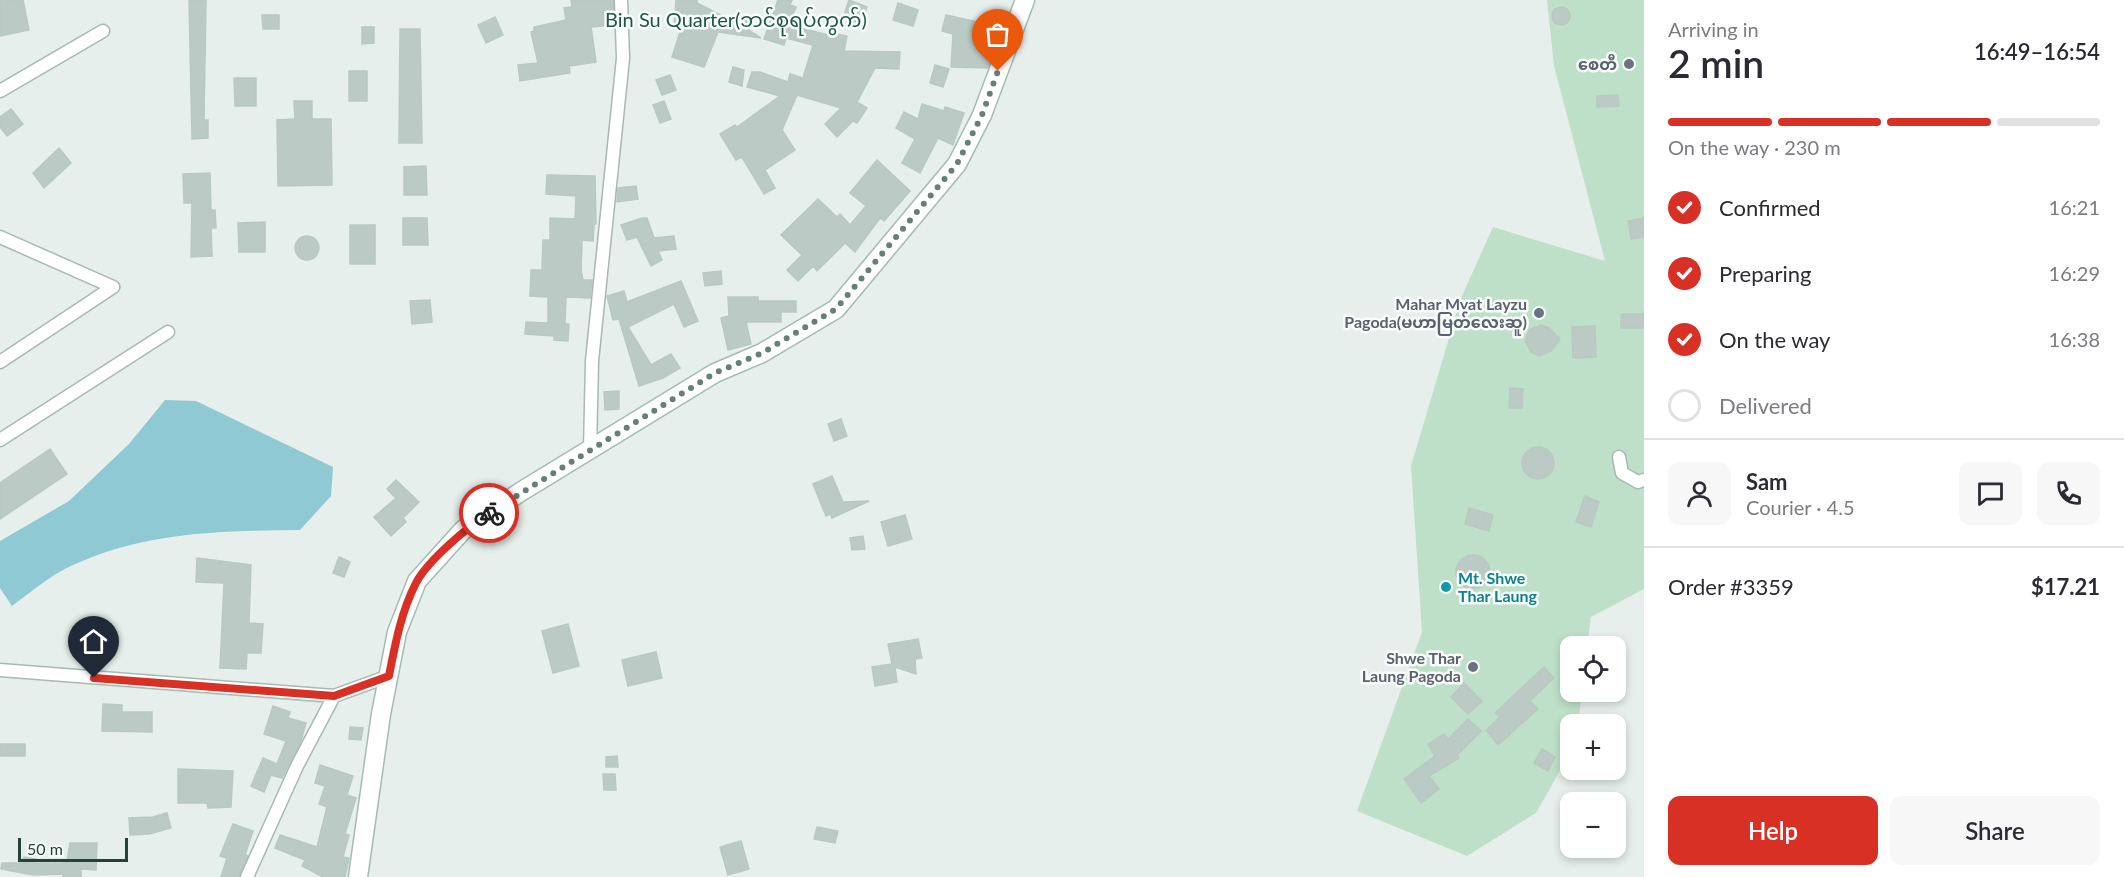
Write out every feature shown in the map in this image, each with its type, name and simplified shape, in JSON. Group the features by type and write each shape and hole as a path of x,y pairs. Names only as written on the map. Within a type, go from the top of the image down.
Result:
{"main road":[{"path":"358,877 389,676 398,632 417,581 463,530 715,373 762,353 836,309 957,164 982,115 1025,0"}],"street":[{"path":"590,451 592,361 623,58 621,0"},
{"path":"0,91 103,32"},
{"path":"0,237 113,287 0,362"},
{"path":"0,440 168,332"},
{"path":"1618,458 1622,473 1638,482 1644,480"},
{"path":"0,670 334,696 389,676"},
{"path":"247,877 297,766 334,696"}],"green space":[{"path":"1547,0 1644,0 1644,589 1591,617 1588,636 1560,636 1560,702 1581,702 1579,714 1560,714 1560,771 1536,813 1467,856 1357,811 1422,632 1411,466 1461,298 1493,227 1605,261 1554,66"}],"water":[{"path":"165,400 196,401 333,467 331,496 300,530 185,535 129,545 65,569 12,606 0,588 0,541 69,501 129,444"}],"building":[{"path":"0,0 23,0 29,30 0,36"},
{"path":"189,0 206,0 204,120 208,120 208,138 192,139"},
{"path":"571,0 613,0 614,25 591,27 596,62 569,66 570,73 520,81 518,65 538,63 531,32 534,31 534,27 566,20 564,8 572,7"},
{"path":"676,0 697,0 697,3 734,22 734,17 750,19 749,30 761,38 718,32 704,67 672,57 681,29 674,29"},
{"path":"778,0 792,0 790,5 796,7 789,25 832,36 832,33 847,36 844,51 900,52 899,69 875,68 857,102 867,108 857,123 853,121 837,137 825,124 841,108 797,95 782,130 795,150 765,170 775,188 764,194 742,157 736,160 720,134 735,125 737,127 780,96 747,87 752,72 760,72 788,82 790,74 803,78 813,45 786,38 784,45 764,39"},
{"path":"849,0 867,7 861,24 843,18"},
{"path":"898,3 918,10 913,26 893,20"},
{"path":"1561,7 1568,9 1570,16 1568,23 1561,25 1554,23 1552,16 1554,9"},
{"path":"262,15 279,15 279,29 263,29"},
{"path":"946,15 982,23 984,17 1000,23 988,57 991,58 988,68 951,67 953,34 942,31"},
{"path":"495,17 503,35 486,43 478,25"},
{"path":"362,27 374,27 374,43 362,44"},
{"path":"400,29 420,29 422,143 399,143"},
{"path":"935,65 949,69 943,87 930,83"},
{"path":"733,67 744,70 742,86 729,82"},
{"path":"349,71 367,71 367,101 349,101"},
{"path":"670,75 676,90 662,95 656,80"},
{"path":"234,78 256,78 256,106 235,106"},
{"path":"1618,95 1619,106 1597,107 1597,96"},
{"path":"294,101 312,101 312,119 331,119 332,185 278,186 277,120 295,119"},
{"path":"664,101 671,119 660,123 653,105"},
{"path":"922,104 944,111 945,107 964,113 953,145 938,138 920,173 902,163 915,139 896,128 904,112 918,119"},
{"path":"11,109 23,124 7,136 0,127 0,117"},
{"path":"59,148 71,163 44,188 33,173"},
{"path":"877,160 910,191 884,221 880,218 855,252 845,243 817,271 813,266 798,281 787,270 802,255 781,235 818,199 837,217 840,214 850,225 866,206 850,193"},
{"path":"426,166 427,195 404,195 404,167"},
{"path":"210,173 211,210 215,210 216,228 211,228 212,256 191,257 192,203 184,203 183,174"},
{"path":"547,175 595,176 596,224 594,224 593,241 582,240 581,271 583,280 592,280 590,298 566,297 565,324 569,324 568,341 554,340 554,336 525,334 526,322 548,323 548,297 530,296 531,270 542,270 543,240 550,240 550,218 575,219 576,196 546,194"},
{"path":"636,186 638,199 617,202 618,188"},
{"path":"403,218 427,218 428,245 403,245"},
{"path":"647,218 654,238 674,236 676,249 658,251 662,260 651,266 637,237 627,240 621,225"},
{"path":"1644,218 1644,237 1631,239 1628,221"},
{"path":"265,222 265,252 239,252 238,223"},
{"path":"350,225 375,225 375,264 350,264"},
{"path":"307,236 312,237 318,243 318,253 312,259 307,260 302,259 296,253 295,248 296,243 302,237"},
{"path":"721,271 722,284 705,286 703,273"},
{"path":"681,281 698,321 684,327 674,304 628,327 651,365 671,354 680,368 663,378 639,386 619,319 613,320 607,296 624,291 627,302"},
{"path":"728,297 758,297 758,301 796,301 796,312 781,312 781,322 746,322 751,344 728,350 721,318 729,316"},
{"path":"430,300 432,322 412,324 410,301"},
{"path":"1621,314 1644,314 1644,328 1621,328"},
{"path":"1541,325 1549,328 1560,339 1551,351 1539,356 1531,352 1525,341 1529,330"},
{"path":"1595,326 1596,357 1573,358 1572,327"},
{"path":"1510,388 1523,389 1522,408 1509,408"},
{"path":"619,391 619,409 605,410 604,392"},
{"path":"841,419 847,436 834,441 828,424"},
{"path":"1538,447 1549,452 1554,463 1549,474 1538,479 1527,474 1522,463 1527,452"},
{"path":"50,449 67,474 0,519 0,483"},
{"path":"832,476 843,502 869,501 832,518 830,514 826,516 813,484"},
{"path":"396,480 419,502 403,518 406,522 391,536 374,517 396,498 387,489"},
{"path":"1585,496 1599,502 1591,527 1576,522"},
{"path":"1469,508 1493,515 1489,531 1465,524"},
{"path":"905,515 912,539 888,546 881,522"},
{"path":"863,536 865,549 852,550 850,538"},
{"path":"1473,555 1485,560 1490,572 1485,584 1473,589 1461,584 1456,572 1461,560"},
{"path":"339,557 350,562 344,577 333,573"},
{"path":"197,558 251,565 249,623 263,624 261,653 247,653 246,669 220,668 224,583 196,582"},
{"path":"568,624 579,666 553,673 542,631"},
{"path":"918,639 922,658 915,659 916,674 895,667 897,682 875,686 872,667 892,664 888,644"},
{"path":"656,652 662,678 628,686 622,660"},
{"path":"1544,667 1554,678 1530,701 1538,709 1498,745 1486,730 1500,717 1495,713"},
{"path":"1464,683 1482,701 1468,714 1451,697"},
{"path":"103,704 122,705 122,712 152,712 152,732 102,731"},
{"path":"273,706 290,712 288,718 306,723 301,741 282,778 271,775 264,792 251,786 263,758 277,764 286,741 264,734"},
{"path":"1468,719 1481,731 1457,755 1459,758 1429,776 1439,789 1421,803 1404,779 1435,756 1428,744 1444,734 1448,739"},
{"path":"350,727 363,728 361,740 349,739"},
{"path":"0,744 25,744 25,756 0,756"},
{"path":"1542,749 1555,757 1548,771 1534,763"},
{"path":"617,756 618,767 606,767 606,757"},
{"path":"320,765 353,776 347,795 356,798 345,834 349,835 343,857 349,858 345,877 323,877 302,866 305,860 275,848 280,835 317,847 327,807 319,804 325,786 315,783"},
{"path":"178,769 233,771 231,807 208,808 207,803 178,803"},
{"path":"603,774 615,774 616,790 604,790"},
{"path":"167,813 171,828 149,834 130,835 129,818 153,817"},
{"path":"233,824 253,831 245,855 248,856 239,877 221,877 227,858 220,856"},
{"path":"817,827 838,831 835,843 814,839"},
{"path":"741,841 749,869 728,875 720,847"},
{"path":"70,843 97,843 96,870 81,869 81,877 63,877 63,874 33,875 1,869 2,863 22,863 24,857 36,859 35,863 63,863 67,861"}],"way so far":[{"path":"489,513 715,373 762,353 795,331 836,309 957,164 982,115 998,71"}],"place":[{"name":"စေတီ","path":"1629,64"},
{"name":"Mahar Myat Layzu Pagoda(မဟာမြတ်လေးဆူ)","path":"1539,313"},
{"name":"Mt. Shwe Thar Laung","path":"1446,587"},
{"name":"Shwe Thar Laung Pagoda","path":"1473,667"}],"district":[{"name":"Bin Su Quarter(ဘင်စုရပ်ကွက်)","path":"736,20"}],"route":[{"path":"94,678 334,696 389,676 398,632 417,581 463,530 489,513"}]}
